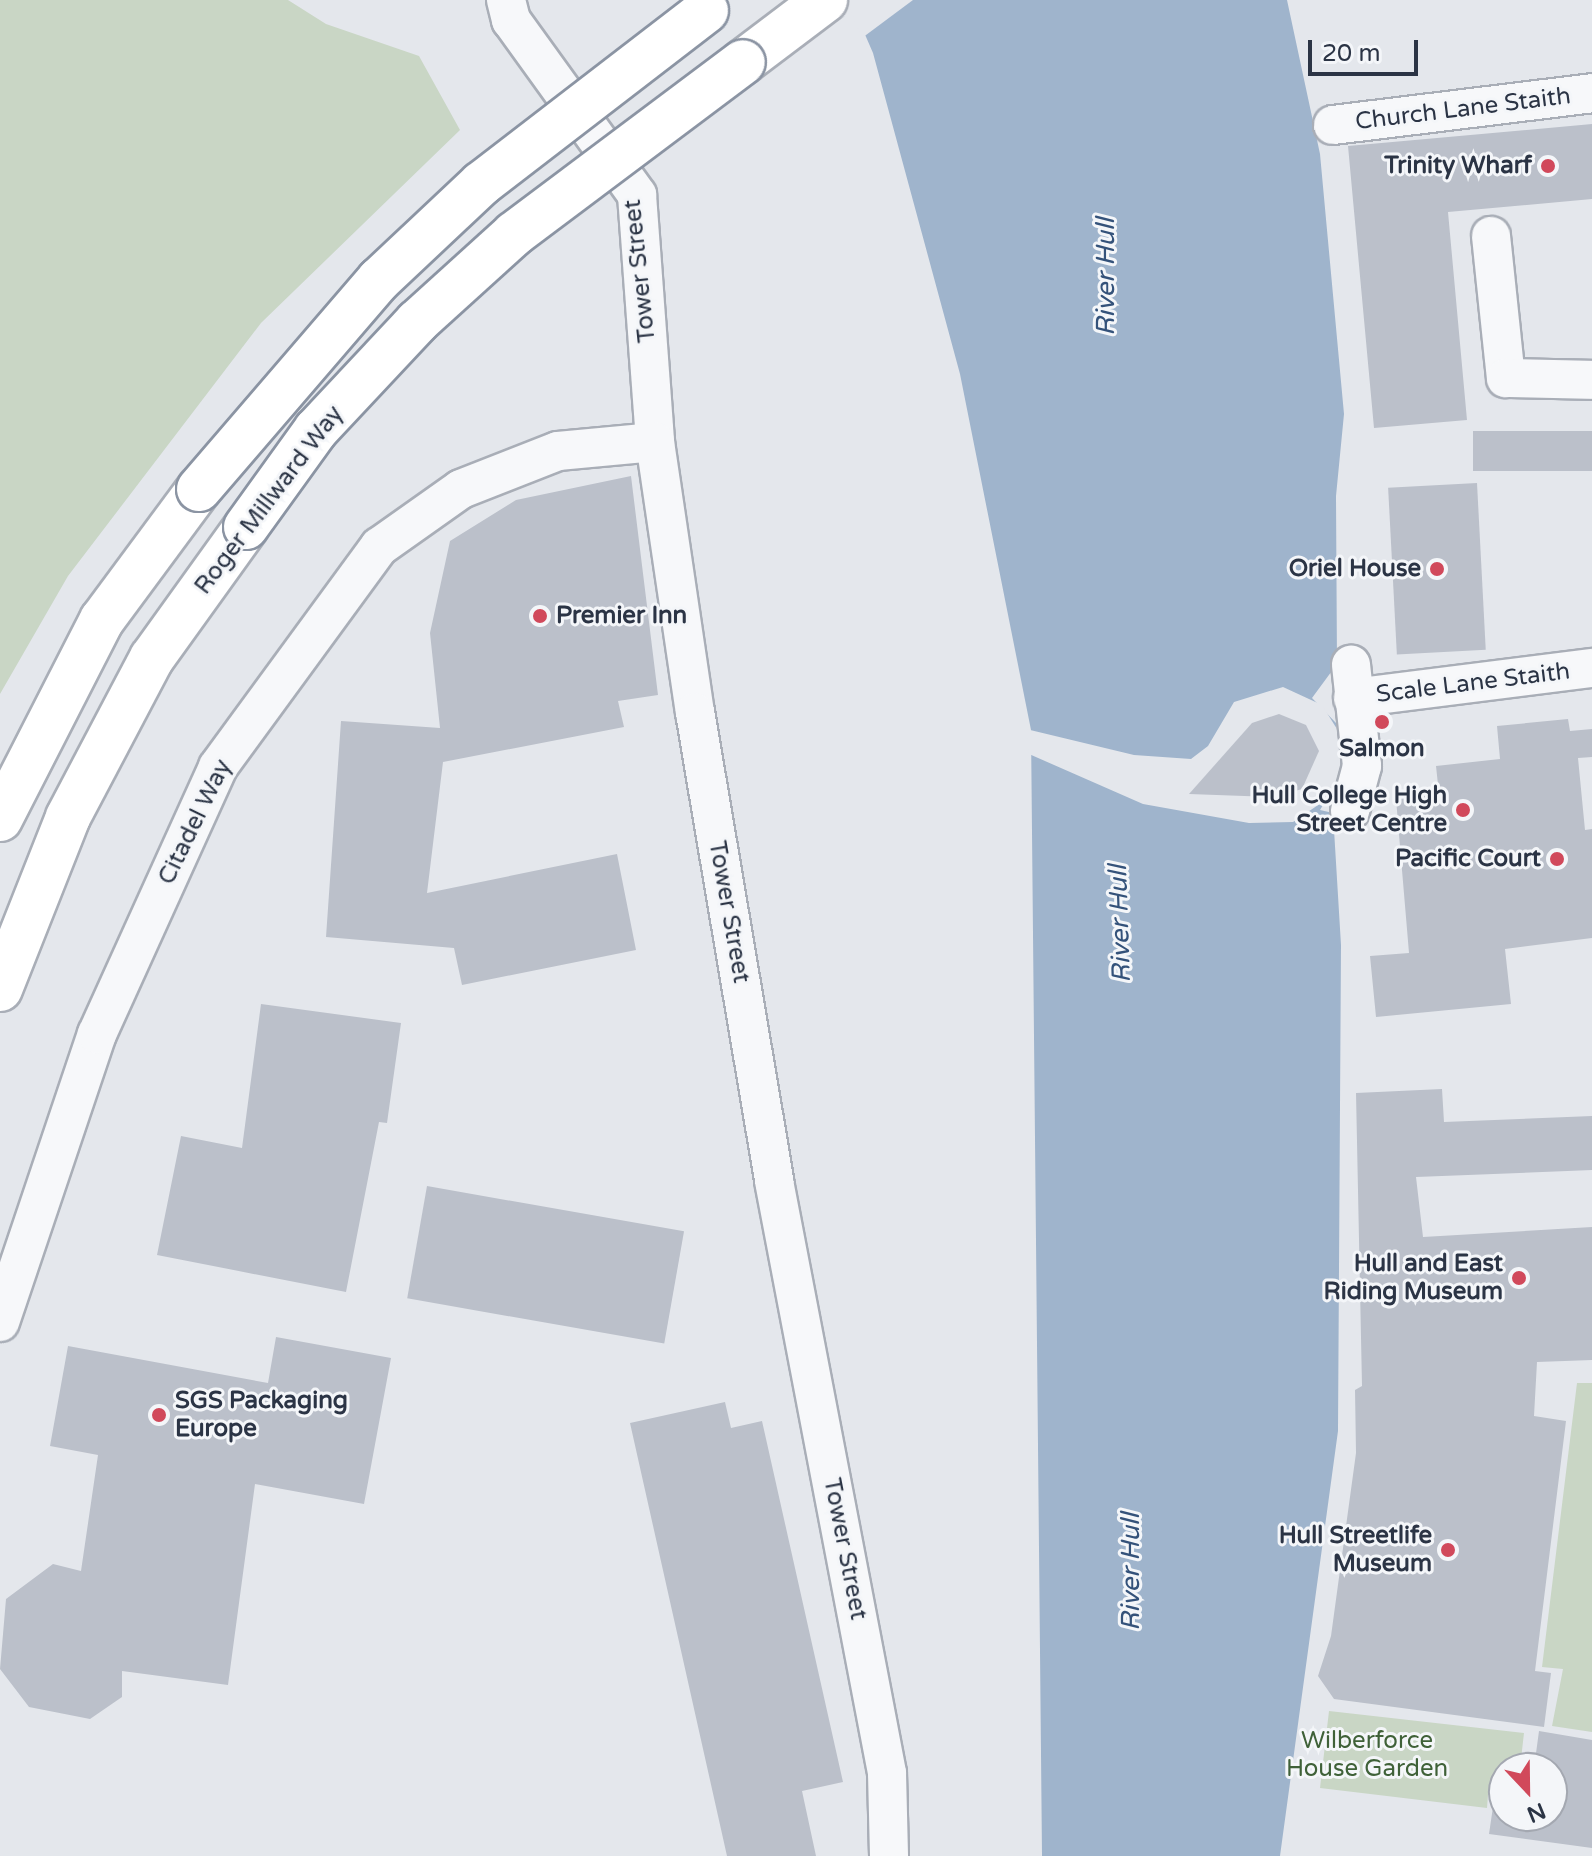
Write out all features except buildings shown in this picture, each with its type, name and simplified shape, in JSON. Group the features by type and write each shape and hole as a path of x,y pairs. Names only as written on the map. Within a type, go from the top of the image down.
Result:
{"highway":[{"path":"0,819 102,620 199,489 424,237 576,108 721,0"},
{"name":"Roger Millward Way","path":"0,989 68,817 152,658 316,430 417,322 514,234 825,0"}],"street":[{"name":"Tower Street","path":"506,0 511,20 637,195 655,442 774,1181 887,1773 889,1856"},
{"name":"Church Lane Staith","path":"1333,125 1592,93"},
{"path":"1491,236 1506,378 1592,380"},
{"name":"Citadel Way","path":"0,1322 97,1034 218,767 379,547 461,489 558,451 655,442"},
{"name":"Scale Lane Staith","path":"1350,811 1362,766 1352,681 1592,668"}],"green space":[{"path":"0,0 288,0 326,24 419,56 460,130 261,323 68,576 0,694"},
{"path":"1577,1383 1592,1383 1592,1732 1552,1726 1563,1669 1542,1667"},
{"name":"Wilberforce House Garden","path":"1329,1711 1524,1733 1522,1752 1488,1752 1487,1808 1320,1788"}],"water":[{"name":"River Hull","path":"850,0 1287,0 1320,154 1344,414 1336,496 1337,664 1312,698 1336,723 1339,778 1320,810 1333,813 1341,945 1338,1431 1280,1856 1042,1856 1031,730 960,374 873,53"}],"pier":[{"path":"846,0 913,0 862,38"},
{"path":"1283,687 1322,705 1342,737 1343,766 1330,797 1293,822 1249,823 1143,804 1029,754 1026,729 1134,755 1191,759 1208,746 1234,702"}],"place":[{"name":"Trinity Wharf","path":"1548,166"},
{"name":"Oriel House","path":"1437,569"},
{"name":"Premier Inn","path":"540,616"},
{"name":"Salmon","path":"1382,722"},
{"name":"Hull College High Street Centre","path":"1463,810"},
{"name":"Pacific Court","path":"1557,859"},
{"name":"Hull and East Riding Museum","path":"1519,1278"},
{"name":"SGS Packaging Europe","path":"159,1415"},
{"name":"Hull Streetlife Museum","path":"1448,1550"}]}
